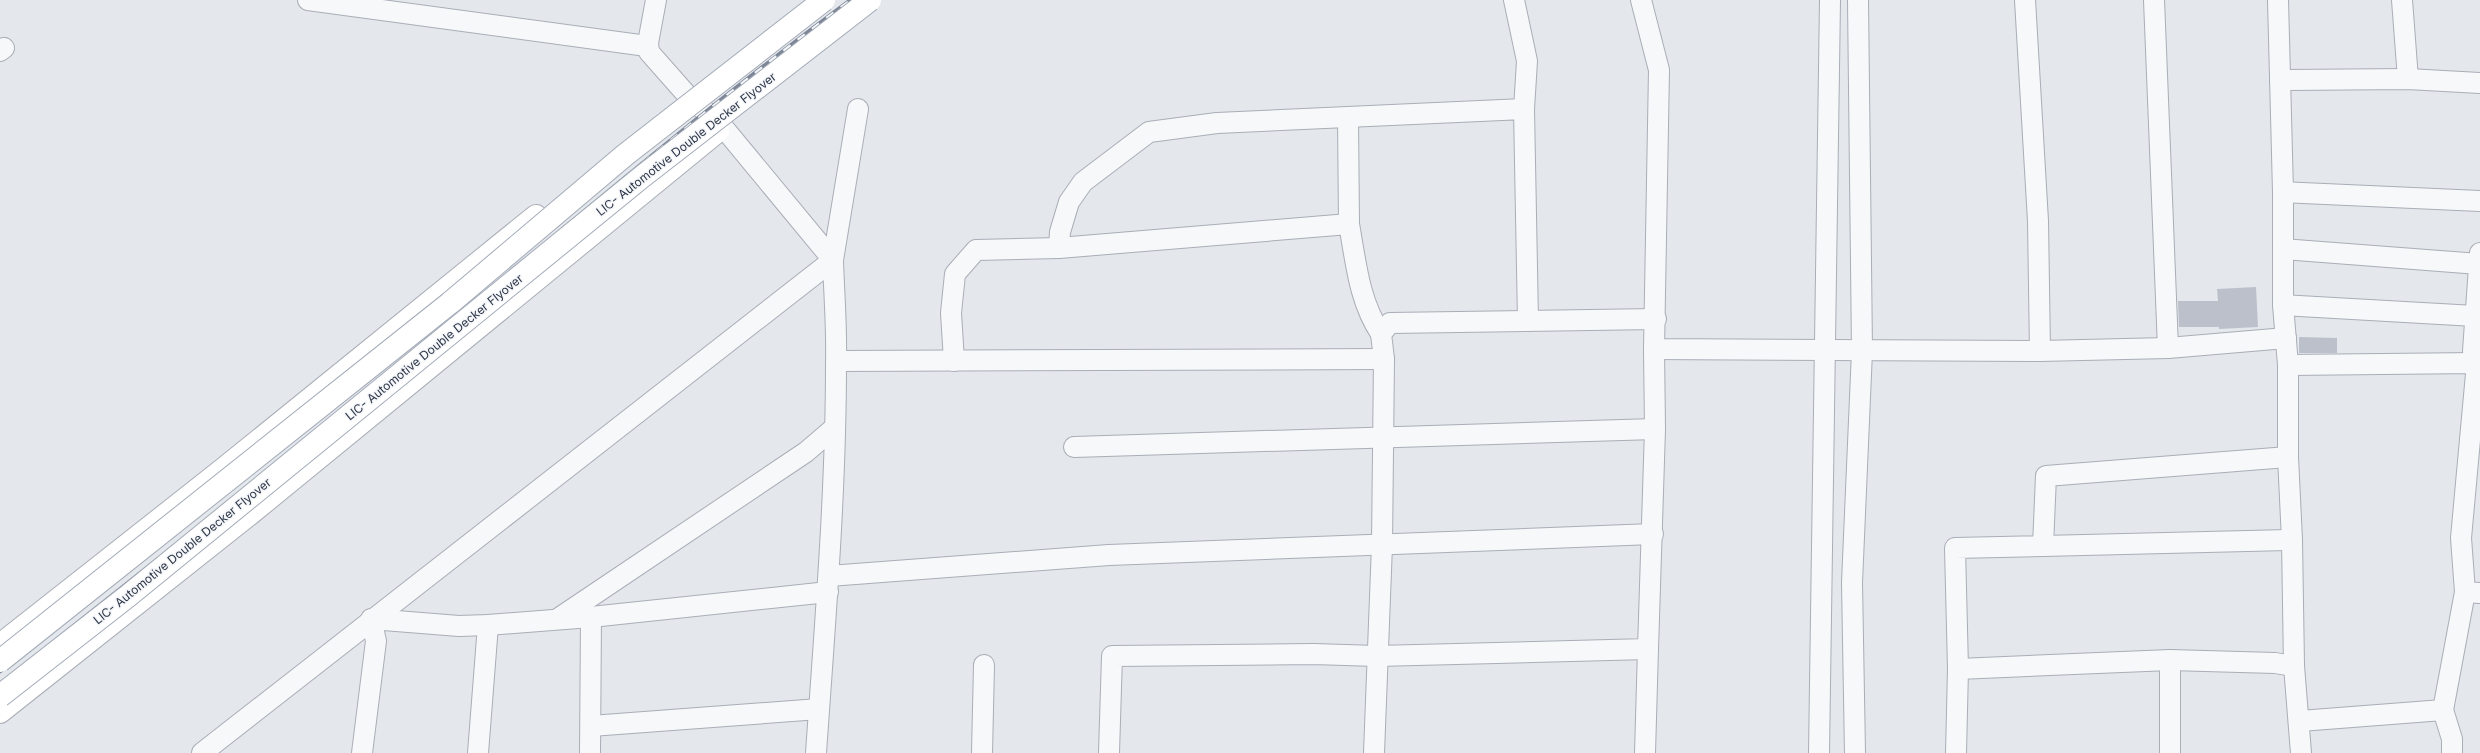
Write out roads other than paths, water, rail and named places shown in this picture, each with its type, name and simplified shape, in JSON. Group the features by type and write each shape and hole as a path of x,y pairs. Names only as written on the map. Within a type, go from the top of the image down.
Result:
{"main road":[{"path":"0,646 221,471 686,95 811,0"},
{"name":"LIC- Automotive Double Decker Flyover","path":"0,661 450,303 625,154 824,0"},
{"path":"3,700 251,513 723,127 864,6 883,0"},
{"name":"LIC- Automotive Double Decker Flyover","path":"3,700 134,591 643,176 864,6"},
{"path":"0,624 28,623"}],"street":[{"path":"308,0 647,46"},
{"path":"656,0 647,46 649,52 686,95 723,127 833,260"},
{"path":"1514,0 1527,61 1524,109 1528,321"},
{"path":"1641,0 1659,70 1656,319 1654,349 1655,429 1653,534 1645,753"},
{"path":"1819,753 1830,0"},
{"path":"1855,753 1852,583 1862,351 1858,0"},
{"path":"2025,0 2038,221 2040,351"},
{"path":"2154,0 2168,348"},
{"path":"2278,0 2284,249 2283,305 2288,365 2288,457 2292,540 2294,666 2300,721 2301,753"},
{"path":"2402,0 2408,80"},
{"path":"2280,80 2408,80 2480,83"},
{"path":"816,753 828,584 834,428 836,361 833,260 858,109"},
{"path":"1059,248 1060,232 1069,202 1083,182 1149,132 1217,123 1524,109"},
{"path":"1348,118 1349,224 1360,289 1370,317 1381,334 1384,359 1382,545 1374,753"},
{"path":"2283,192 2480,201"},
{"path":"954,361 951,313 955,274 976,250 1059,248 1349,224"},
{"path":"2284,249 2480,259 2473,351 2479,363 2461,538 2472,593 2443,710 2452,739 2452,753"},
{"path":"202,753 371,619 833,260"},
{"path":"2283,305 2475,316"},
{"path":"1381,334 1390,323 1656,319"},
{"path":"1654,349 2040,351 2168,348 2286,338"},
{"path":"836,361 1384,359"},
{"path":"2288,365 2479,363"},
{"path":"559,618 806,452 834,428"},
{"path":"1074,447 1655,429"},
{"path":"2043,546 2046,476 2288,457"},
{"path":"1822,528 1855,527"},
{"path":"371,619 459,626 591,617 828,584 1109,555 1653,534"},
{"path":"1956,753 1958,668 1955,548 2292,540"},
{"path":"590,753 591,617"},
{"path":"362,753 376,641 371,619"},
{"path":"478,753 488,624"},
{"path":"1109,753 1112,656 1313,654 1377,656 1648,649"},
{"path":"1958,668 2170,660 2275,663 2294,666"},
{"path":"2170,660 2170,753"},
{"path":"982,753 984,665"},
{"path":"590,726 819,709"},
{"path":"2300,721 2443,710"}],"railway":[{"path":"0,671 327,410 600,183 715,90 832,0"},
{"path":"0,685 382,380 672,139 851,0"}]}
